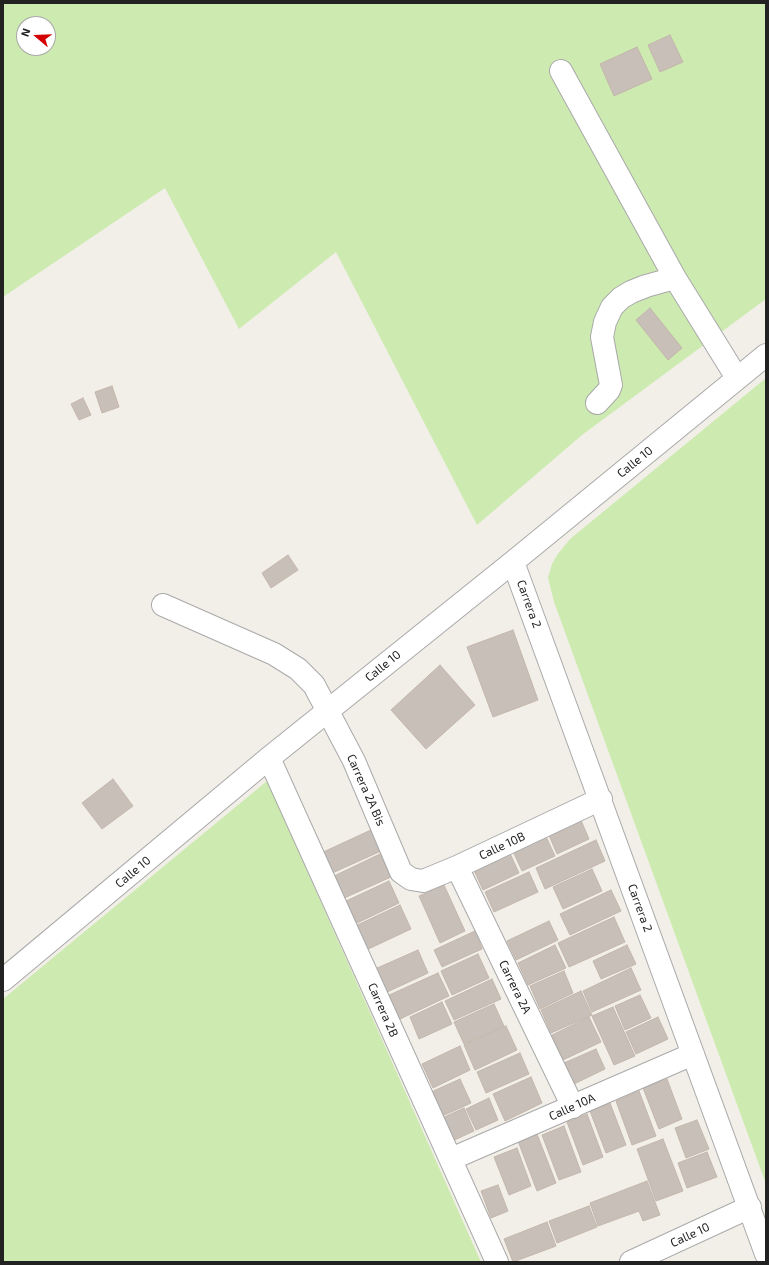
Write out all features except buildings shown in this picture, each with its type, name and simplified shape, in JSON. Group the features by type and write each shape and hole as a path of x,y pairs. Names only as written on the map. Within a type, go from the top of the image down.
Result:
{"street":[{"path":"561,71 675,278 737,378"},
{"path":"597,403 609,390 611,385 602,337 605,322 612,307 621,298 631,292 675,278"},
{"name":"Calle 10","path":"3,980 269,758 513,562 766,355"},
{"name":"Carrera 2","path":"513,562 601,799 766,1254"},
{"name":"Carrera 2A Bis","path":"163,605 280,658 298,669 314,685 354,761 402,872"},
{"name":"Carrera 2B","path":"269,758 497,1262"},
{"name":"Calle 10B","path":"402,872 410,879 423,881 457,867 601,799"},
{"name":"Carrera 2A","path":"457,867 573,1107"},
{"name":"Calle 10A","path":"451,1159 693,1054"},
{"name":"Calle 10","path":"631,1262 750,1208"}],"green space":[{"path":"3,3 766,3 766,299 582,435 477,525 336,252 239,329 165,188 3,297"},
{"path":"766,378 766,1184 554,602 548,578 552,564 557,555 570,539"},
{"path":"267,781 481,1262 3,1262 3,999"}]}
